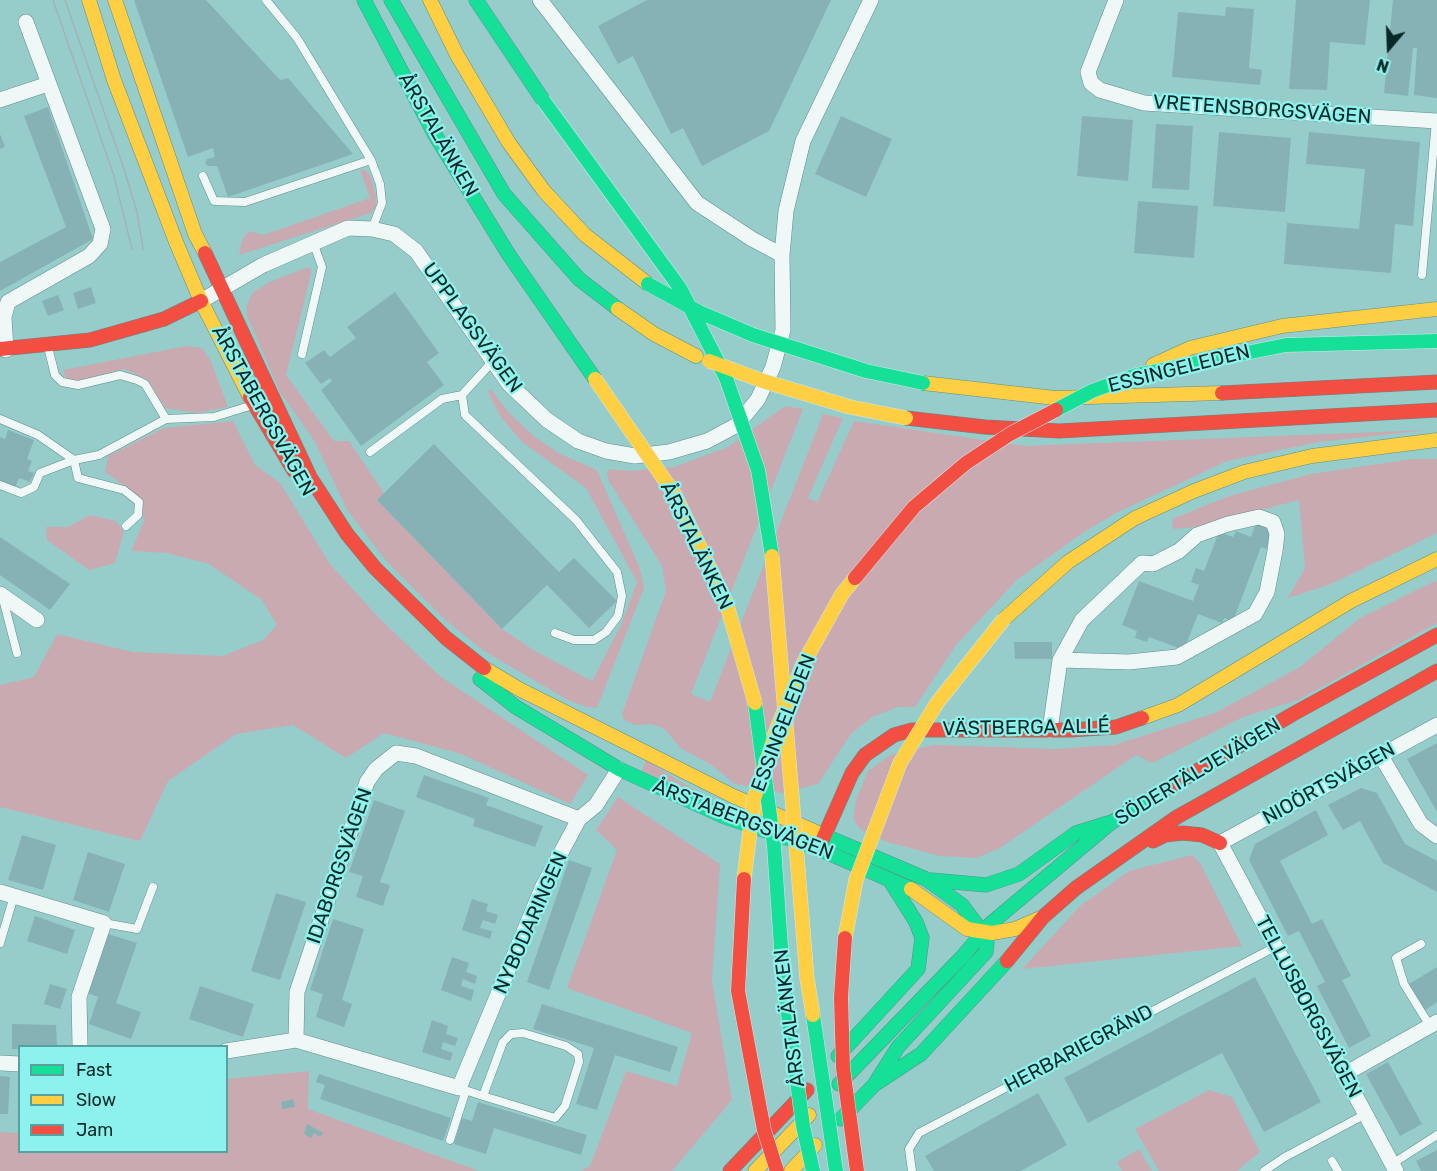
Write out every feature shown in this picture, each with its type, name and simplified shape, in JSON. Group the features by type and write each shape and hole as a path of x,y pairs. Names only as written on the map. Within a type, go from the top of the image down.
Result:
{"main road":[{"name":"ÅRSTABERGSVÄGEN","path":"89,0 114,80 176,242 201,301 254,405 314,503 347,547 399,607 431,639 516,707 619,770 725,817 819,849 889,879 919,894 937,906 950,919 968,929 983,933 1015,929 1043,917"},
{"name":"ÅRSTABERGSVÄGEN","path":"115,0 195,234 223,287 310,477 347,534 375,568 446,638 478,664 551,706 733,796 926,879 962,905 983,933"},
{"name":"ÅRSTALÄNKEN","path":"364,0 435,135 508,255 675,495 726,602 754,695 774,846 783,976 803,1126 813,1171"},
{"path":"391,0 504,194 541,238 579,279 616,309 654,334 696,356 763,381 850,406 906,418 985,428 1059,431 1437,410"},
{"path":"430,0 457,55 509,142 544,191 585,236 648,284 699,312 753,335 820,358 924,383 1055,398 1144,397 1437,382"},
{"name":"ÅRSTALÄNKEN","path":"476,0 543,100 680,288 726,378 758,470 770,538 778,604 807,978 836,1171"},
{"path":"3,350 90,340 157,321 201,301"},
{"path":"1136,375 1163,359 1190,348 1282,326 1437,309"},
{"name":"ESSINGELEDEN","path":"777,1171 764,1130 738,991 741,900 746,849 754,799 776,731 803,664 842,594 914,507 966,464 1010,434 1092,391 1136,375 1223,355 1286,345 1360,341 1437,341"},
{"path":"857,1171 843,1068 841,997 844,945 856,880 876,821 900,763 937,703 1004,619 1068,562 1135,518 1194,491 1245,472 1312,456 1437,440"},
{"name":"VÄSTBERGA ALLÉ","path":"819,849 852,773 865,755 894,735 912,730 1050,730 1116,727 1178,705 1351,601 1437,559"},
{"name":"SÖDERTÄLJEVÄGEN","path":"755,1171 990,924 1112,822 1293,714 1437,635"},
{"name":"SÖDERTÄLJEVÄGEN","path":"791,1171 874,1085 921,1054 984,988 1043,917 1110,863 1177,817 1243,778 1437,671"},
{"path":"619,770 633,745"},
{"path":"926,879 961,885 986,885 1019,874 1076,833 1112,822"},
{"path":"1110,863 1165,835 1202,835 1220,843"},
{"path":"730,1171 918,969 922,938 916,922 889,879"},
{"path":"874,1085 898,1047 986,952 987,943 983,933"}],"street":[{"path":"540,0 697,203 752,239 782,255"},
{"name":"UPPLAGSVÄGEN","path":"201,301 223,287 312,242 348,228 372,229 394,234 416,251 509,384 547,420 578,441 606,451 635,456 669,452 707,441 737,425 758,399 773,367 783,330 782,255 786,211 803,141 871,0"},
{"name":"VRETENSBORGSVÄGEN","path":"1116,0 1088,72 1091,82 1100,90 1144,103 1436,121"},
{"path":"3,350 4,317 8,302 89,256 100,244 103,229 73,164 26,22"},
{"path":"0,100 48,84"},
{"path":"1050,730 1060,660 1082,620 1142,563 1154,564 1179,551 1197,535 1250,518 1258,517 1273,522 1277,534 1267,592 1255,614 1177,657 1129,662 1060,660"},
{"path":"1,594 37,620"},
{"name":"NIOÖRTSVÄGEN","path":"1220,843 1437,725"},
{"name":"IDABORGSVÄGEN","path":"296,1040 297,992 367,782 376,769 396,753 416,756 579,819"},
{"path":"1381,756 1421,824 1437,836"},
{"name":"NYBODARINGEN","path":"463,1089 529,918 579,819 596,805 619,770"},
{"name":"TELLUSBORGSVÄGEN","path":"1220,843 1394,1168"},
{"path":"7,894 104,923 79,997 80,1045"},
{"path":"1343,1075 1433,1024"},
{"path":"228,1051 296,1040 463,1089"},
{"path":"0,1063 18,1064"}],"lane":[{"path":"266,0 297,38 371,160 380,184 382,203 372,229"},
{"path":"1422,275 1436,121"},
{"path":"203,176 214,201 245,202 371,160"},
{"path":"302,354 322,267 312,242"},
{"path":"48,346 55,375 62,382 78,385 120,375 137,380 145,384 166,419"},
{"path":"369,452 442,399 462,395 493,361"},
{"path":"462,395 465,415 576,520 617,572 622,596 618,616 606,632 594,640 574,640 555,633"},
{"path":"0,485 21,493 34,487 40,472 74,460 99,455 166,419 214,417 254,405"},
{"path":"0,419 38,435 74,460 78,477 124,490 139,502 138,515 126,526"},
{"path":"1,594 18,652"},
{"path":"104,923 137,929 153,887"},
{"path":"0,943 7,894"},
{"path":"1421,944 1396,958 1404,984 1433,1024"},
{"name":"HERBARIEGRÄND","path":"912,1171 909,1149 919,1133 1277,946"},
{"path":"450,1140 463,1089 483,1096 555,1118 565,1106 579,1062 578,1054 566,1046 524,1033 511,1034 503,1042 483,1096"},
{"path":"1264,1171 1285,1157 1364,1115"},
{"path":"1394,1168 1437,1135"},
{"path":"1332,1161 1338,1171"}],"shaded area":[{"path":"364,169 370,175 376,196 376,206 371,213 239,255 242,240 249,231 263,235 370,198 360,170"},
{"path":"308,267 311,269 311,274 286,375 334,441 349,441 384,493 377,500 502,629 535,651 592,681 622,623 637,582 586,488 522,442 500,416 488,392 491,389 508,412 535,437 560,454 597,470 640,569 644,588 597,708 586,707 566,699 484,651 443,618 387,562 347,510 315,442 280,392 247,316 246,308 252,293 270,282"},
{"path":"186,346 202,348 211,361 228,407 196,413 165,408 148,380 124,369 78,381 66,378 63,370"},
{"path":"785,406 803,409 691,694 710,702 823,414 843,418 808,498 817,502 854,421 1025,446 1428,430 1319,442 1227,461 1116,513 1084,532 1017,580 956,645 915,707 898,707 872,717 851,734 818,784 783,793 735,784 710,764 680,748 666,730 652,724 635,725 624,720 622,714 666,591 662,566 608,480 607,472 609,469 631,471 674,467 728,447"},
{"path":"233,421 255,465 280,483 330,564 379,618 441,677 588,775 570,804 461,754 384,733 346,758 293,725 236,734 168,781 140,841 0,807 0,685 34,677 57,634 133,652 223,656 263,640 277,625 262,600 209,564 167,553 131,551 144,521 141,498 105,472 108,456 164,428"},
{"path":"1412,459 1437,459 1437,533 1331,584 1288,598 1305,568 1299,500 1196,527 1173,529 1172,519 1229,496 1311,474"},
{"path":"90,515 116,521 124,532 115,563 89,570 47,540 46,527 68,527"},
{"path":"1437,580 1437,623 1298,700 1243,717 1152,763 1136,755 1000,848 976,858 940,856 887,842 860,829 853,819 856,800 868,771 890,755 935,745 1056,749 1114,745 1215,713 1300,667 1360,618"},
{"path":"646,760 679,781 711,799 642,771"},
{"path":"618,797 720,864 712,980 732,1100 672,1171 580,1171 590,1166 626,1071 677,1086 692,1033 567,988 617,850 596,830"},
{"path":"1192,855 1200,863 1242,946 1022,969 1080,906 1129,871"},
{"path":"309,1071 308,1109 479,1171 0,1171 0,1132 18,1133 18,1153 228,1153 228,1079"},
{"path":"1209,1090 1232,1097 1260,1152 1237,1171 1159,1171 1135,1129"},
{"path":"1139,1149 1152,1171 1122,1171 1117,1162"}],"building":[{"path":"134,0 206,0 280,80 288,78 353,154 228,197 217,166 208,166 205,163 207,159 215,157 213,148 188,157"},
{"path":"647,0 831,0 769,131 702,166 683,128 671,134 633,56 618,64 598,26"},
{"path":"1296,0 1370,0 1365,45 1330,42 1327,90 1289,89"},
{"path":"1393,0 1437,0 1437,98 1414,95 1417,48 1413,48 1408,96 1384,93"},
{"path":"1226,7 1254,9 1249,68 1262,70 1260,85 1172,77 1178,12 1225,16"},
{"path":"48,107 93,239 0,291 0,262 66,227 24,116"},
{"path":"841,116 892,139 866,197 815,174"},
{"path":"1082,116 1133,120 1128,181 1077,176"},
{"path":"1156,124 1193,126 1189,190 1152,188"},
{"path":"1219,132 1291,138 1285,212 1213,206"},
{"path":"1309,132 1420,142 1413,226 1395,224 1391,273 1284,264 1287,223 1359,229 1365,169 1306,164"},
{"path":"0,134 5,147 0,149"},
{"path":"1138,201 1198,206 1194,258 1134,253"},
{"path":"91,287 96,303 78,309 73,293"},
{"path":"395,292 439,353 427,362 444,385 361,446 321,390 332,381 330,378 321,384 305,363 324,350 330,357 356,338 347,327"},
{"path":"58,295 64,310 48,316 42,301"},
{"path":"8,430 34,440 27,459 32,461 28,471 34,473 30,482 19,478 15,488 0,483 0,437 5,439"},
{"path":"434,444 559,572 574,558 617,601 589,628 547,585 502,629 377,500"},
{"path":"1256,523 1273,530 1266,549 1261,547 1233,621 1224,618 1222,623 1198,614 1184,650 1149,637 1147,642 1135,638 1137,631 1122,625 1139,581 1193,601 1199,585 1191,582 1196,568 1204,571 1219,532 1233,537 1236,531 1251,537"},
{"path":"0,537 70,584 50,610 0,575"},
{"path":"1014,642 1052,642 1052,659 1015,659"},
{"path":"1437,743 1437,812 1407,759"},
{"path":"424,775 489,798 486,805 543,826 535,847 473,826 475,819 416,797"},
{"path":"1361,788 1377,793 1405,844 1437,861 1437,892 1383,863 1360,821 1343,830 1328,805"},
{"path":"374,800 405,811 380,882 390,885 383,906 356,897 363,876 349,872"},
{"path":"1316,810 1328,835 1280,861 1312,924 1322,919 1351,976 1342,980 1371,1036 1349,1048 1317,986 1325,982 1299,931 1288,936 1249,860 1255,844"},
{"path":"22,835 56,845 43,890 8,880"},
{"path":"88,852 125,864 109,912 73,900"},
{"path":"569,860 592,868 549,990 527,982"},
{"path":"276,893 306,902 280,980 251,971"},
{"path":"472,899 488,904 486,911 498,915 495,924 483,920 480,928 492,931 490,939 462,930"},
{"path":"35,916 75,930 67,954 27,941"},
{"path":"333,919 364,929 342,1000 352,1004 344,1027 316,1017 323,994 310,990"},
{"path":"105,933 137,943 116,1003 141,1012 131,1039 89,1024 98,997 85,992"},
{"path":"452,957 469,963 466,972 477,976 475,984 463,979 461,986 474,990 471,1001 441,990"},
{"path":"1437,967 1437,1002 1425,1010 1409,984"},
{"path":"1255,977 1321,1102 1264,1132 1222,1053 1088,1123 1064,1078"},
{"path":"50,984 67,989 60,1009 44,1004"},
{"path":"200,986 254,1004 243,1037 189,1019"},
{"path":"542,1004 678,1047 670,1072 615,1055 597,1110 576,1104 594,1048 533,1029"},
{"path":"432,1020 448,1026 446,1034 458,1038 455,1046 443,1042 441,1049 453,1053 450,1061 422,1052"},
{"path":"12,1024 56,1025 57,1045 18,1045 18,1049 12,1049"},
{"path":"1388,1062 1422,1124 1400,1136 1366,1074"},
{"path":"319,1074 451,1118 443,1141 320,1099 325,1085 316,1082"},
{"path":"0,1076 10,1077 8,1114 0,1114"},
{"path":"1038,1093 1067,1145 1021,1171 934,1171 925,1156"},
{"path":"293,1099 295,1107 282,1109 281,1102"},
{"path":"478,1102 587,1135 581,1155 494,1128 486,1154 454,1144 462,1118 472,1121"},
{"path":"307,1124 323,1133 320,1137 314,1133 311,1138 304,1134"},
{"path":"1437,1150 1437,1171 1421,1171 1416,1161"}],"tram line":[{"path":"53,0 114,176 132,249"},
{"path":"65,0 124,169 137,212 143,249"}],"traffic: fast":[{"path":"364,0 435,135 509,255 595,379"},
{"path":"391,0 504,194 579,279 618,309"},
{"path":"476,0 543,100"},
{"path":"543,100 680,288 726,378 758,470 772,556"},
{"path":"648,284 699,312 753,335 866,371 923,383"},
{"path":"1056,410 1092,391 1136,375 1286,345 1437,341"},
{"path":"480,679 516,707 619,769 725,817 819,849 911,889"},
{"path":"755,703 774,846 783,976 803,1126 813,1171"},
{"path":"839,1084 962,957 990,924 1112,822 1163,791"},
{"path":"932,880 986,885 1019,874 1076,833 1108,823"},
{"path":"816,832 926,879 962,905 983,933 987,943 986,952 898,1047 874,1085"},
{"path":"838,1056 918,969 922,938 916,922 889,879"},
{"path":"841,1119 874,1085 921,1054 1007,961"},
{"path":"813,1015 836,1171"}],"traffic: slow":[{"path":"89,0 114,80 176,242 201,301 250,397"},
{"path":"115,0 195,234 205,253"},
{"path":"430,0 457,55 509,143 544,191 585,235 648,284"},
{"path":"618,309 654,334 696,356"},
{"path":"1153,365 1190,348 1282,326 1437,309"},
{"path":"709,361 763,381 850,407 906,418"},
{"path":"595,379 675,495 726,602 755,703"},
{"path":"923,383 1055,398 1222,393"},
{"path":"1004,619 1068,562 1135,518 1194,491 1244,472 1312,456 1437,440"},
{"path":"772,556 807,978 813,1015"},
{"path":"1142,718 1178,705 1351,601 1437,559"},
{"path":"744,879 754,799 776,731 803,664 842,594 855,578"},
{"path":"845,938 856,880 900,763 937,703 1004,619"},
{"path":"484,668 519,689 733,796 816,832"},
{"path":"911,889 967,929 992,933 1015,929 1043,917"},
{"path":"755,1171 809,1115"},
{"path":"791,1171 815,1145"}],"traffic: jam":[{"path":"205,253 310,477 347,534 375,568 446,638 484,668"},
{"path":"0,349 90,340 164,319 201,301"},
{"path":"1222,393 1437,382"},
{"path":"250,397 294,471"},
{"path":"855,578 914,507 966,463 1010,434 1056,410"},
{"path":"906,418 985,427 1059,431 1437,410"},
{"path":"1163,791 1293,714 1437,635"},
{"path":"1007,961 1043,917 1076,888 1177,817 1437,671"},
{"path":"819,848 852,773 865,755 894,735 912,730 1070,730 1116,727 1142,718"},
{"path":"1153,841 1165,835 1183,833 1202,835 1220,843"},
{"path":"744,879 738,991 764,1130 777,1171"},
{"path":"845,938 841,997 843,1068 857,1171"},
{"path":"730,1171 807,1090"}]}
